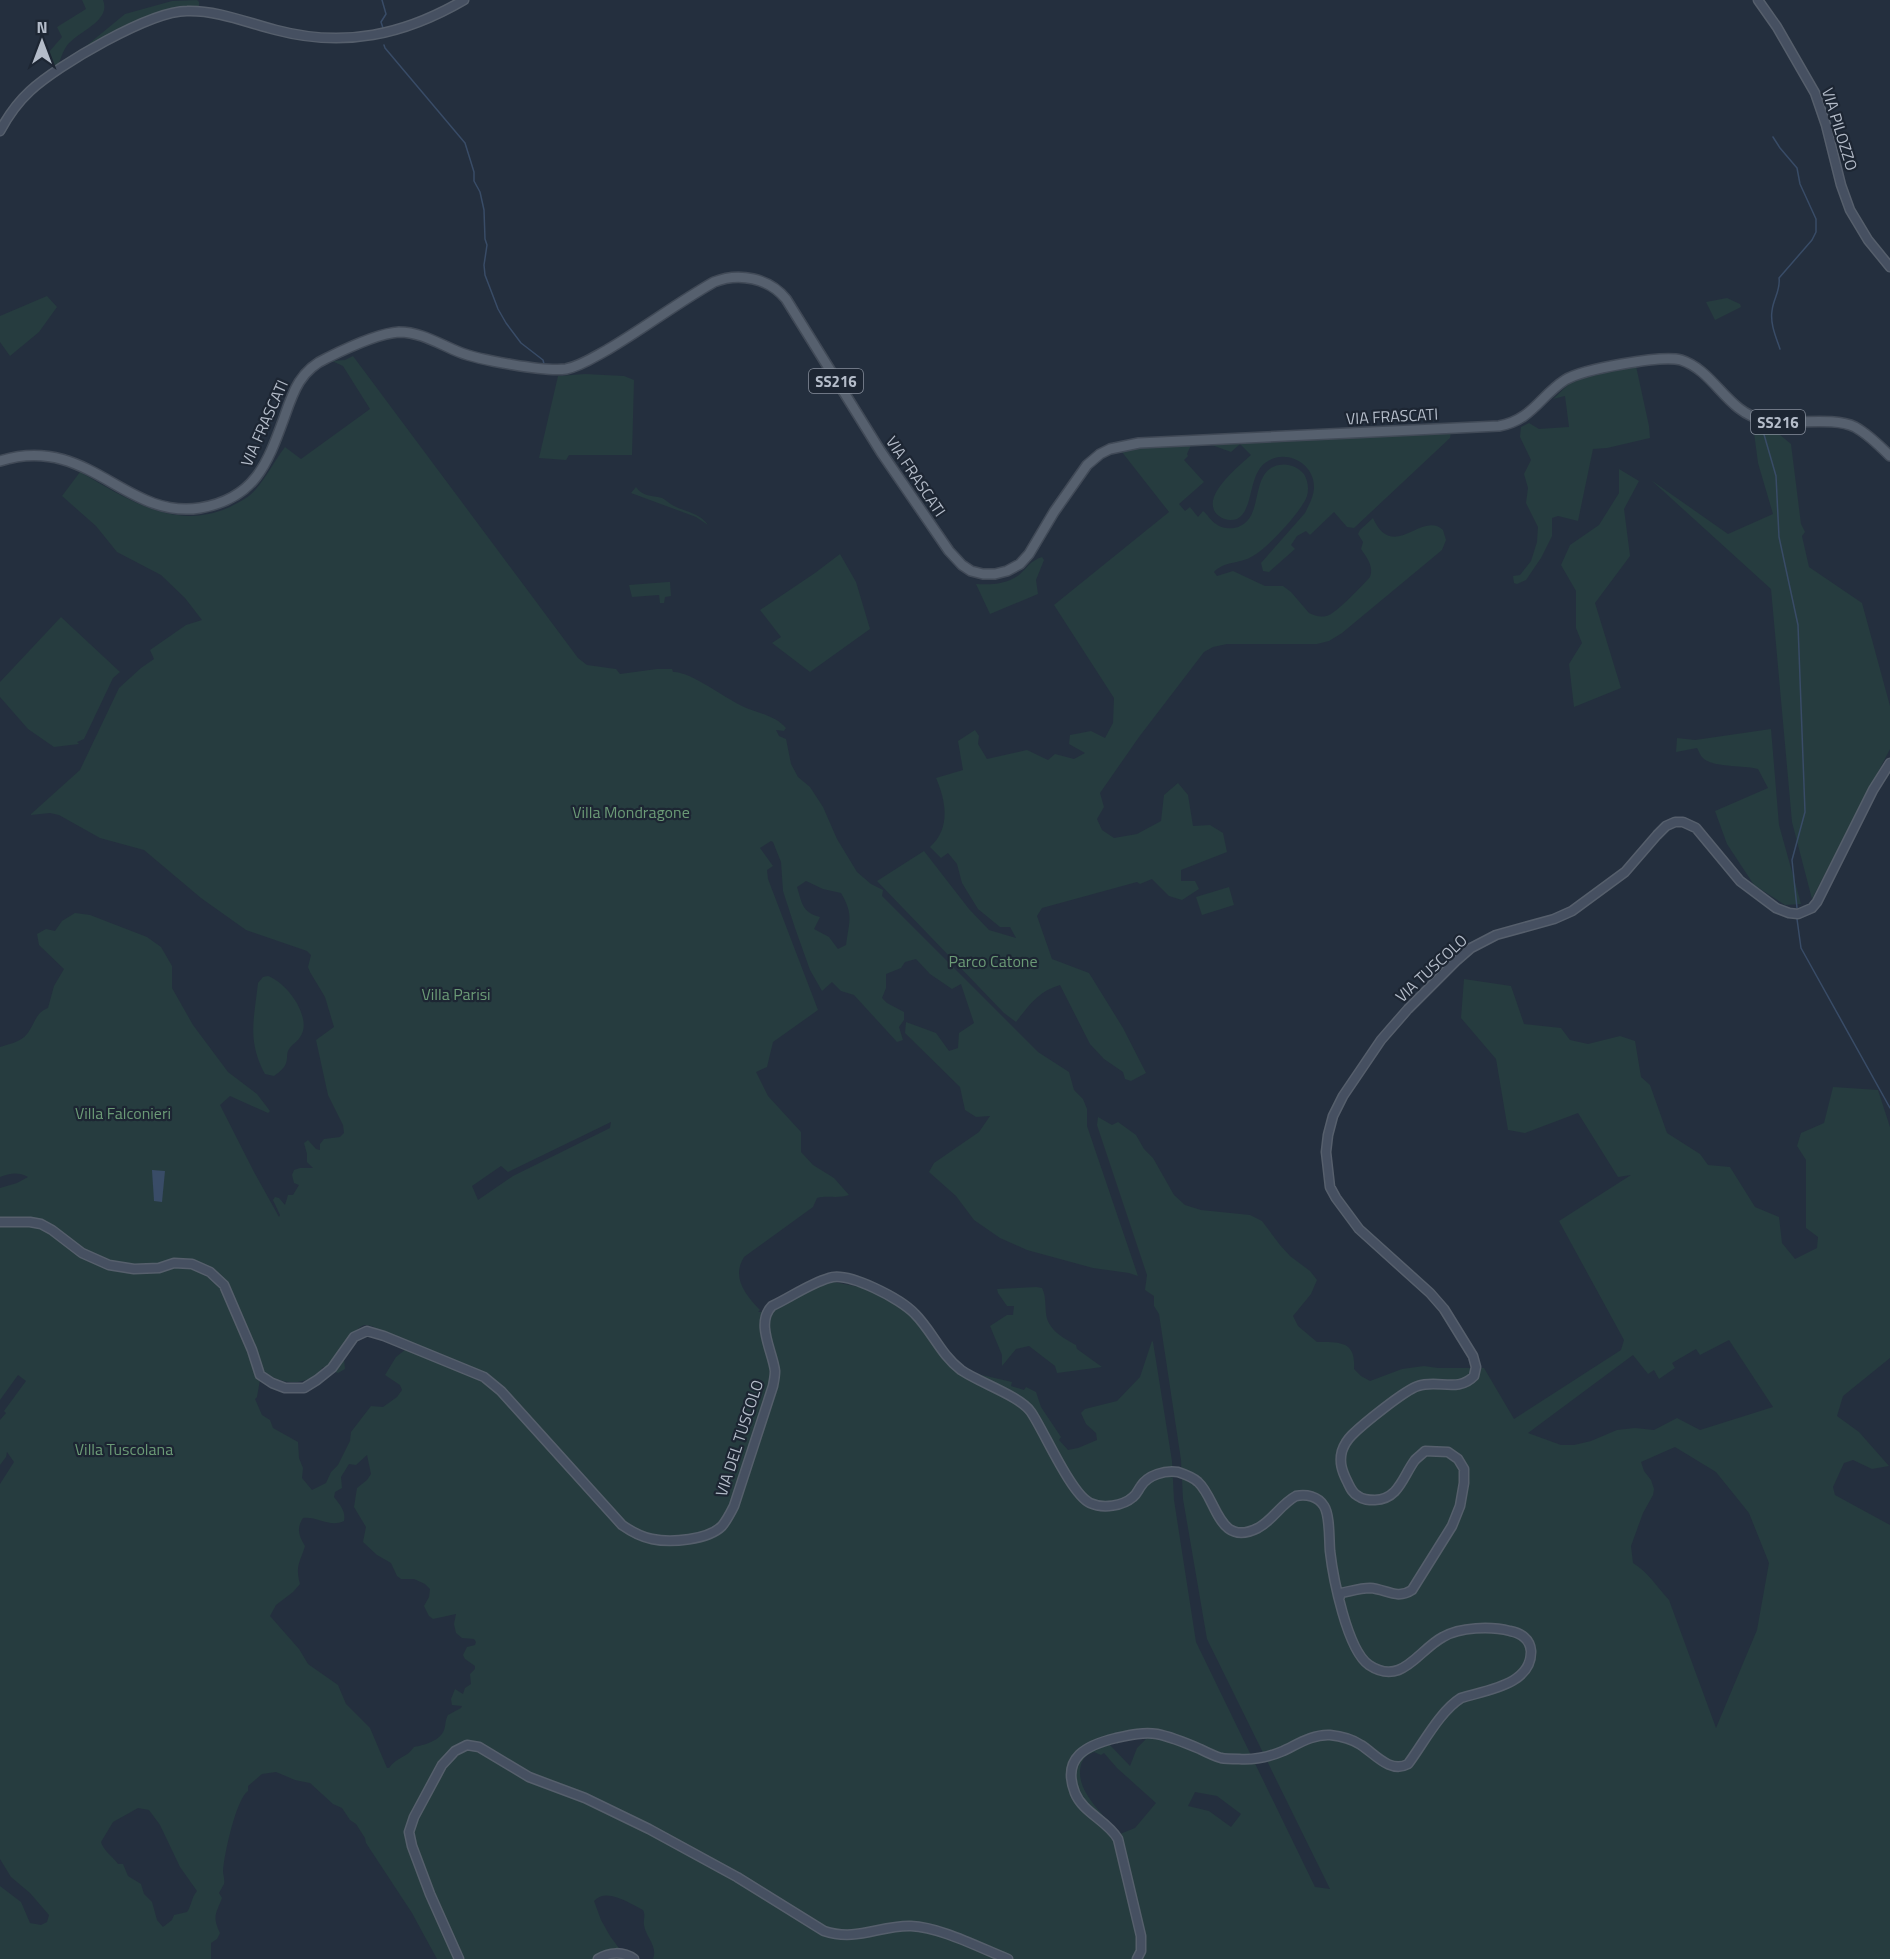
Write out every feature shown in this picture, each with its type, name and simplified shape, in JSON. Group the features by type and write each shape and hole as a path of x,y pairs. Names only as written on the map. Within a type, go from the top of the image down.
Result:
{"main road":[{"name":"VIA FRASCATI","path":"0,460 30,454 51,456 84,467 158,505 184,509 213,506 240,495 254,480 274,442 298,382 308,369 326,358 385,335 402,332 426,337 459,352 474,356 537,368 554,370 569,368 583,363 623,340 714,282 741,277 769,285 777,289 786,299 881,452 945,546 962,565 980,574 1004,572 1023,561 1079,475 1100,454 1114,448 1150,443 1499,426 1523,417 1560,384 1573,376 1653,360 1676,359 1694,366 1733,404 1754,417 1770,422 1848,425 1863,433 1890,456"}],"street":[{"path":"0,131 23,98 49,77 126,31 162,15 181,11 197,11 305,37 351,39 410,26 464,0"},
{"name":"VIA PILOZZO","path":"1758,0 1777,27 1815,93 1850,210 1868,240 1890,267"},
{"name":"VIA TUSCOLO","path":"1360,1590 1376,1589 1401,1595 1412,1590 1452,1526 1460,1506 1464,1469 1458,1459 1448,1452 1425,1451 1416,1459 1399,1487 1387,1497 1380,1500 1365,1500 1356,1495 1341,1466 1344,1447 1352,1435 1410,1390 1419,1385 1433,1383 1454,1386 1465,1383 1474,1376 1476,1369 1472,1352 1442,1306 1359,1229 1330,1187 1326,1147 1333,1116 1343,1096 1388,1031 1471,948 1496,935 1554,919 1572,911 1625,872 1657,835 1675,822 1688,824 1698,830 1735,876 1767,903 1789,913 1798,914 1809,910 1817,902 1873,790 1890,763"},
{"name":"VIA DEL TUSCOLO","path":"0,1222 41,1224 82,1253 109,1265 134,1269 159,1268 174,1263 192,1264 210,1272 224,1285 252,1350 260,1375 285,1388 304,1388 317,1380 332,1368 354,1337 367,1331 484,1377 501,1390 622,1526 635,1534 656,1540 684,1540 710,1534 721,1527 734,1506 773,1386 775,1370 764,1326 767,1310 830,1277 844,1277 894,1298 914,1313 946,1355 960,1369 1021,1402 1032,1413 1075,1488 1090,1503 1105,1506 1122,1503 1131,1499 1145,1480 1157,1474 1176,1472 1199,1482 1225,1526 1237,1532 1245,1532 1258,1528 1273,1518 1296,1496 1309,1496 1318,1500 1324,1506 1326,1513 1330,1554 1343,1613 1358,1653 1370,1666 1386,1672 1394,1671 1411,1664 1442,1637 1470,1630 1504,1629 1523,1636 1530,1646 1529,1663 1525,1671 1517,1679 1456,1701 1404,1767 1398,1768 1378,1760 1360,1744 1331,1735 1300,1742 1284,1751 1255,1760 1220,1758 1173,1738 1147,1733 1098,1742 1083,1750 1073,1765 1075,1793 1091,1812 1110,1827 1118,1839 1141,1936 1141,1951 1137,1959"},
{"path":"1336,1585 1347,1590 1360,1590"},
{"path":"1339,1600 1341,1593 1360,1590"},
{"path":"1343,1613 1346,1595 1360,1590"},
{"path":"459,1959 430,1894 409,1832 414,1817 447,1758 455,1750 467,1745 479,1747 529,1777 585,1798 649,1829 737,1877 824,1931 849,1936 867,1934 895,1926 924,1927 1008,1959"},
{"path":"598,1959 616,1953 634,1959"}],"green space":[{"path":"82,0 103,0 102,15 64,50 55,69 49,52 62,37 57,27 86,9"},
{"path":"197,0 199,6 169,11 74,56 125,14 172,1"},
{"path":"47,296 57,307 39,332 10,356 0,342 0,316"},
{"path":"1727,298 1740,304 1741,307 1715,320 1706,302"},
{"path":"353,356 578,658 587,665 616,669 620,674 672,669 673,672 689,676 736,703 782,724 786,728 784,731 776,730 779,736 786,739 791,764 798,777 810,787 823,807 837,839 857,872 871,884 883,890 882,896 1038,1052 1069,1072 1074,1090 1083,1099 1087,1109 1087,1126 1138,1276 1093,1268 1027,1250 1000,1238 974,1220 956,1196 929,1172 934,1163 979,1132 990,1116 976,1117 965,1110 960,1087 905,1033 906,1022 936,1033 949,1051 958,1048 959,1033 974,1023 961,984 952,989 930,974 916,959 905,962 901,968 886,974 886,988 882,998 904,1012 904,1020 899,1027 903,1040 897,1042 854,995 841,991 832,982 822,991 810,970 795,928 783,891 781,862 773,842 760,848 773,866 767,870 768,879 818,1010 773,1042 767,1067 756,1072 768,1096 801,1132 801,1152 813,1165 834,1178 849,1195 817,1198 813,1207 744,1257 739,1272 745,1292 760,1310 758,1312 772,1311 829,1281 877,1293 913,1314 946,1361 973,1373 1012,1382 1011,1386 1024,1390 1026,1387 1036,1392 1041,1407 1061,1437 1059,1440 1068,1450 1097,1440 1096,1433 1086,1424 1081,1413 1085,1409 1117,1401 1140,1377 1153,1342 1172,1461 1174,1500 1196,1642 1315,1887 1330,1889 1207,1639 1183,1499 1181,1460 1159,1314 1154,1306 1154,1296 1145,1290 1147,1275 1097,1125 1098,1117 1112,1125 1118,1122 1136,1135 1144,1149 1153,1158 1174,1195 1185,1205 1201,1210 1250,1215 1262,1221 1290,1256 1310,1271 1317,1280 1311,1294 1293,1316 1298,1326 1317,1342 1339,1343 1349,1348 1354,1360 1354,1369 1361,1376 1370,1381 1402,1369 1424,1366 1484,1368 1514,1419 1621,1350 1624,1340 1559,1221 1631,1175 1618,1177 1578,1113 1525,1133 1508,1130 1496,1059 1461,1018 1464,979 1511,986 1524,1024 1561,1028 1570,1040 1588,1044 1620,1036 1635,1041 1641,1077 1650,1085 1667,1133 1700,1154 1708,1165 1730,1167 1755,1207 1779,1217 1782,1243 1795,1259 1817,1248 1818,1237 1806,1228 1806,1160 1797,1146 1801,1133 1824,1123 1833,1087 1878,1090 1890,1127 1890,1358 1843,1396 1837,1416 1859,1432 1889,1466 1872,1469 1853,1460 1844,1463 1833,1487 1835,1495 1890,1525 1890,1959 653,1959 654,1950 645,1930 643,1910 618,1898 605,1896 594,1901 610,1936 627,1959 437,1959 412,1913 356,1824 350,1820 342,1808 333,1804 310,1783 276,1772 262,1774 248,1786 248,1791 235,1816 224,1863 224,1884 219,1893 222,1898 216,1915 220,1933 211,1943 211,1959 0,1959 0,1886 21,1902 30,1923 41,1925 47,1922 49,1915 30,1893 11,1877 0,1859 0,1484 14,1462 7,1452 0,1465 0,1420 26,1381 18,1375 0,1400 0,1188 28,1177 14,1174 0,1177 0,1047 18,1041 27,1034 38,1016 48,1008 54,986 64,969 39,945 37,934 46,929 55,931 62,921 75,913 90,915 147,937 161,947 172,966 172,988 193,1025 228,1072 257,1094 270,1111 268,1113 230,1096 220,1105 279,1217 273,1200 275,1197 285,1205 288,1195 293,1195 299,1185 294,1183 292,1175 294,1170 313,1168 307,1162 304,1143 308,1140 320,1150 320,1144 324,1139 340,1137 344,1133 343,1125 328,1095 316,1040 334,1027 325,997 308,967 311,955 307,951 246,930 201,898 144,850 100,838 59,815 50,813 30,815 80,770 119,688 154,659 150,650 186,625 202,620 185,598 161,575 117,552 96,526 62,496 80,472 134,502 171,514 190,516 209,514 230,507 254,492 285,447 301,459 370,409 343,366 332,361 345,360","holes":["806,881 823,889 841,893 849,913 846,945 838,949 829,937 814,929 820,917 809,912 801,902 797,887","611,1122 610,1128 513,1176 478,1200 472,1186 501,1166 508,1172","364,1325 370,1326 377,1329 380,1338 384,1341 401,1339 406,1343 406,1349 396,1357 385,1375 400,1385 402,1390 397,1397 383,1407 371,1406 351,1432 350,1441 326,1483 312,1490 302,1478 303,1468 299,1458 298,1442 273,1428 270,1420 262,1415 255,1399 260,1380 241,1336 261,1368 275,1378 293,1382 310,1379 323,1367 338,1373 345,1369 341,1349 354,1332","1729,1340 1773,1407 1700,1430 1677,1418 1654,1430 1635,1428 1617,1430 1591,1441 1574,1445 1561,1445 1528,1433 1633,1355 1648,1374 1654,1370 1659,1379 1675,1368 1672,1363 1696,1349 1700,1355","1675,1447 1716,1472 1749,1513 1769,1563 1757,1630 1716,1728 1669,1600 1648,1575 1633,1563 1631,1546 1643,1513 1653,1495 1651,1480 1641,1462","367,1455 371,1474 357,1488 354,1507 366,1527 363,1542 377,1555 391,1563 397,1576 401,1579 414,1579 430,1589 424,1606 429,1616 433,1619 456,1614 454,1624 456,1633 462,1638 474,1639 476,1642 475,1645 467,1647 463,1655 475,1666 470,1674 471,1684 465,1688 463,1694 455,1689 451,1699 452,1705 462,1706 461,1708 448,1715 444,1730 439,1737 427,1744 414,1747 389,1768 387,1768 370,1728 346,1704 338,1685 308,1664 299,1649 270,1616 276,1605 300,1584 298,1568 305,1546 299,1529 303,1518 329,1523 344,1521 343,1511 334,1497 335,1492 342,1488 341,1477 349,1464 356,1465","1144,1737 1146,1739 1137,1748 1130,1766 1110,1745","1104,1753 1117,1768 1156,1803 1135,1828 1120,1834 1086,1794 1080,1775 1081,1765 1089,1754","1195,1792 1217,1796 1241,1814 1231,1827 1209,1811 1188,1806","138,1808 149,1810 160,1825 180,1867 197,1891 187,1912 174,1915 172,1920 163,1927 157,1920 152,1902 144,1894 141,1884 128,1876 123,1864 118,1864 101,1842 113,1822"]},
{"path":"1636,366 1650,438 1593,449 1578,521 1558,516 1552,518 1552,536 1541,558 1526,580 1514,583 1513,576 1520,575 1531,561 1537,542 1538,527 1526,503 1528,488 1524,474 1531,460 1520,437 1521,427 1529,423 1539,429 1569,427 1565,396 1553,399 1570,383 1583,377"},
{"path":"585,374 624,376 634,380 632,455 569,455 566,460 539,458 558,376"},
{"path":"1753,425 1769,426 1791,444 1801,524 1805,532 1802,536 1809,567 1862,603 1890,706 1890,749 1812,899 1792,822 1771,589 1651,480 1728,534 1773,514 1758,463"},
{"path":"1451,432 1450,438 1354,528 1347,527 1334,512 1310,535 1306,531 1297,536 1291,545 1295,549 1269,572 1263,571 1261,563 1305,513 1313,494 1313,478 1304,464 1289,457 1273,459 1265,463 1256,476 1246,508 1237,519 1223,518 1214,509 1213,501 1222,483 1251,455 1240,444 1231,452 1209,444"},
{"name":"Parco Catone","path":"1189,443 1191,445 1188,456 1184,460 1204,482 1179,504 1185,511 1190,507 1198,517 1203,511 1214,523 1222,527 1234,528 1244,524 1254,507 1263,477 1269,469 1279,465 1289,465 1304,474 1308,485 1307,496 1282,530 1257,553 1222,566 1214,572 1217,576 1233,571 1265,586 1283,586 1309,613 1314,615 1324,616 1333,613 1370,577 1370,566 1361,549 1363,542 1358,534 1373,518 1381,531 1389,536 1398,536 1426,526 1435,526 1443,530 1446,540 1442,550 1342,633 1329,641 1317,644 1227,644 1204,652 1139,737 1100,793 1104,807 1097,819 1102,830 1114,838 1137,834 1161,821 1164,795 1178,783 1188,795 1193,826 1210,825 1223,833 1227,852 1181,870 1181,881 1195,881 1199,889 1182,900 1169,896 1152,879 1042,908 1037,916 1052,959 1089,973 1123,1028 1146,1073 1131,1081 1125,1079 1123,1072 1104,1059 1090,1044 1060,985 1040,995 1016,1022 1004,1013 877,881 924,851 969,909 989,930 1016,938 1010,927 1000,927 978,909 962,883 957,864 948,853 941,858 930,847 937,840 945,814 936,778 963,770 958,741 975,730 979,736 978,744 987,759 1027,750 1048,760 1055,754 1074,759 1085,753 1069,744 1070,735 1091,731 1105,738 1113,723 1114,698 1054,605 1169,512 1118,447"},
{"path":"1619,469 1639,481 1624,509 1630,556 1595,603 1621,688 1574,707 1569,664 1582,643 1576,628 1576,591 1561,565 1570,545 1599,525 1619,493"},
{"path":"636,487 644,494 662,498 674,506 697,515 708,525 696,517 631,493"},
{"path":"840,554 856,582 870,629 810,672 772,643 781,637 760,610"},
{"path":"1042,557 1044,560 1036,580 1038,594 990,614 976,584 993,584 1009,580"},
{"path":"670,582 671,596 665,597 664,603 660,603 659,595 632,597 629,585"},
{"path":"61,617 120,672 113,678 84,739 77,742 79,744 54,747 28,729 0,697 0,682"},
{"path":"1771,729 1779,825 1801,904 1785,905 1754,885 1727,844 1715,811 1768,788 1758,769 1720,765 1706,761 1697,748 1676,752 1677,738 1695,740"},
{"path":"1229,887 1234,905 1202,915 1196,897"},
{"path":"268,976 281,984 294,998 304,1023 301,1035 288,1051 285,1065 274,1076 265,1074 259,1062 253,1030 258,983 263,977"},
{"path":"1042,1288 1049,1324 1102,1367 1057,1373 1055,1366 1029,1346 1016,1349 1002,1366 1002,1355 990,1326 1007,1315 1013,1315 1014,1306 1007,1306 997,1289"}],"water":[{"path":"152,1170 165,1171 162,1202 154,1201"}],"waterway":[{"path":"382,0 386,14 381,22 383,28"},
{"path":"384,45 465,143 484,210 487,245 485,275 506,323 521,343 543,360 544,364"},
{"path":"1773,137 1797,168 1800,184 1816,219 1816,232 1812,240 1779,278 1772,321 1780,349"},
{"path":"1763,431 1776,476 1779,537 1798,625 1805,812 1792,860 1797,908"},
{"path":"1797,919 1801,948 1890,1108"}],"park label":[{"name":"Villa Mondragone","path":"631,812"},
{"name":"Villa Parisi","path":"456,994"},
{"name":"Villa Falconieri","path":"123,1113"},
{"name":"Villa Tuscolana","path":"124,1449"}]}
